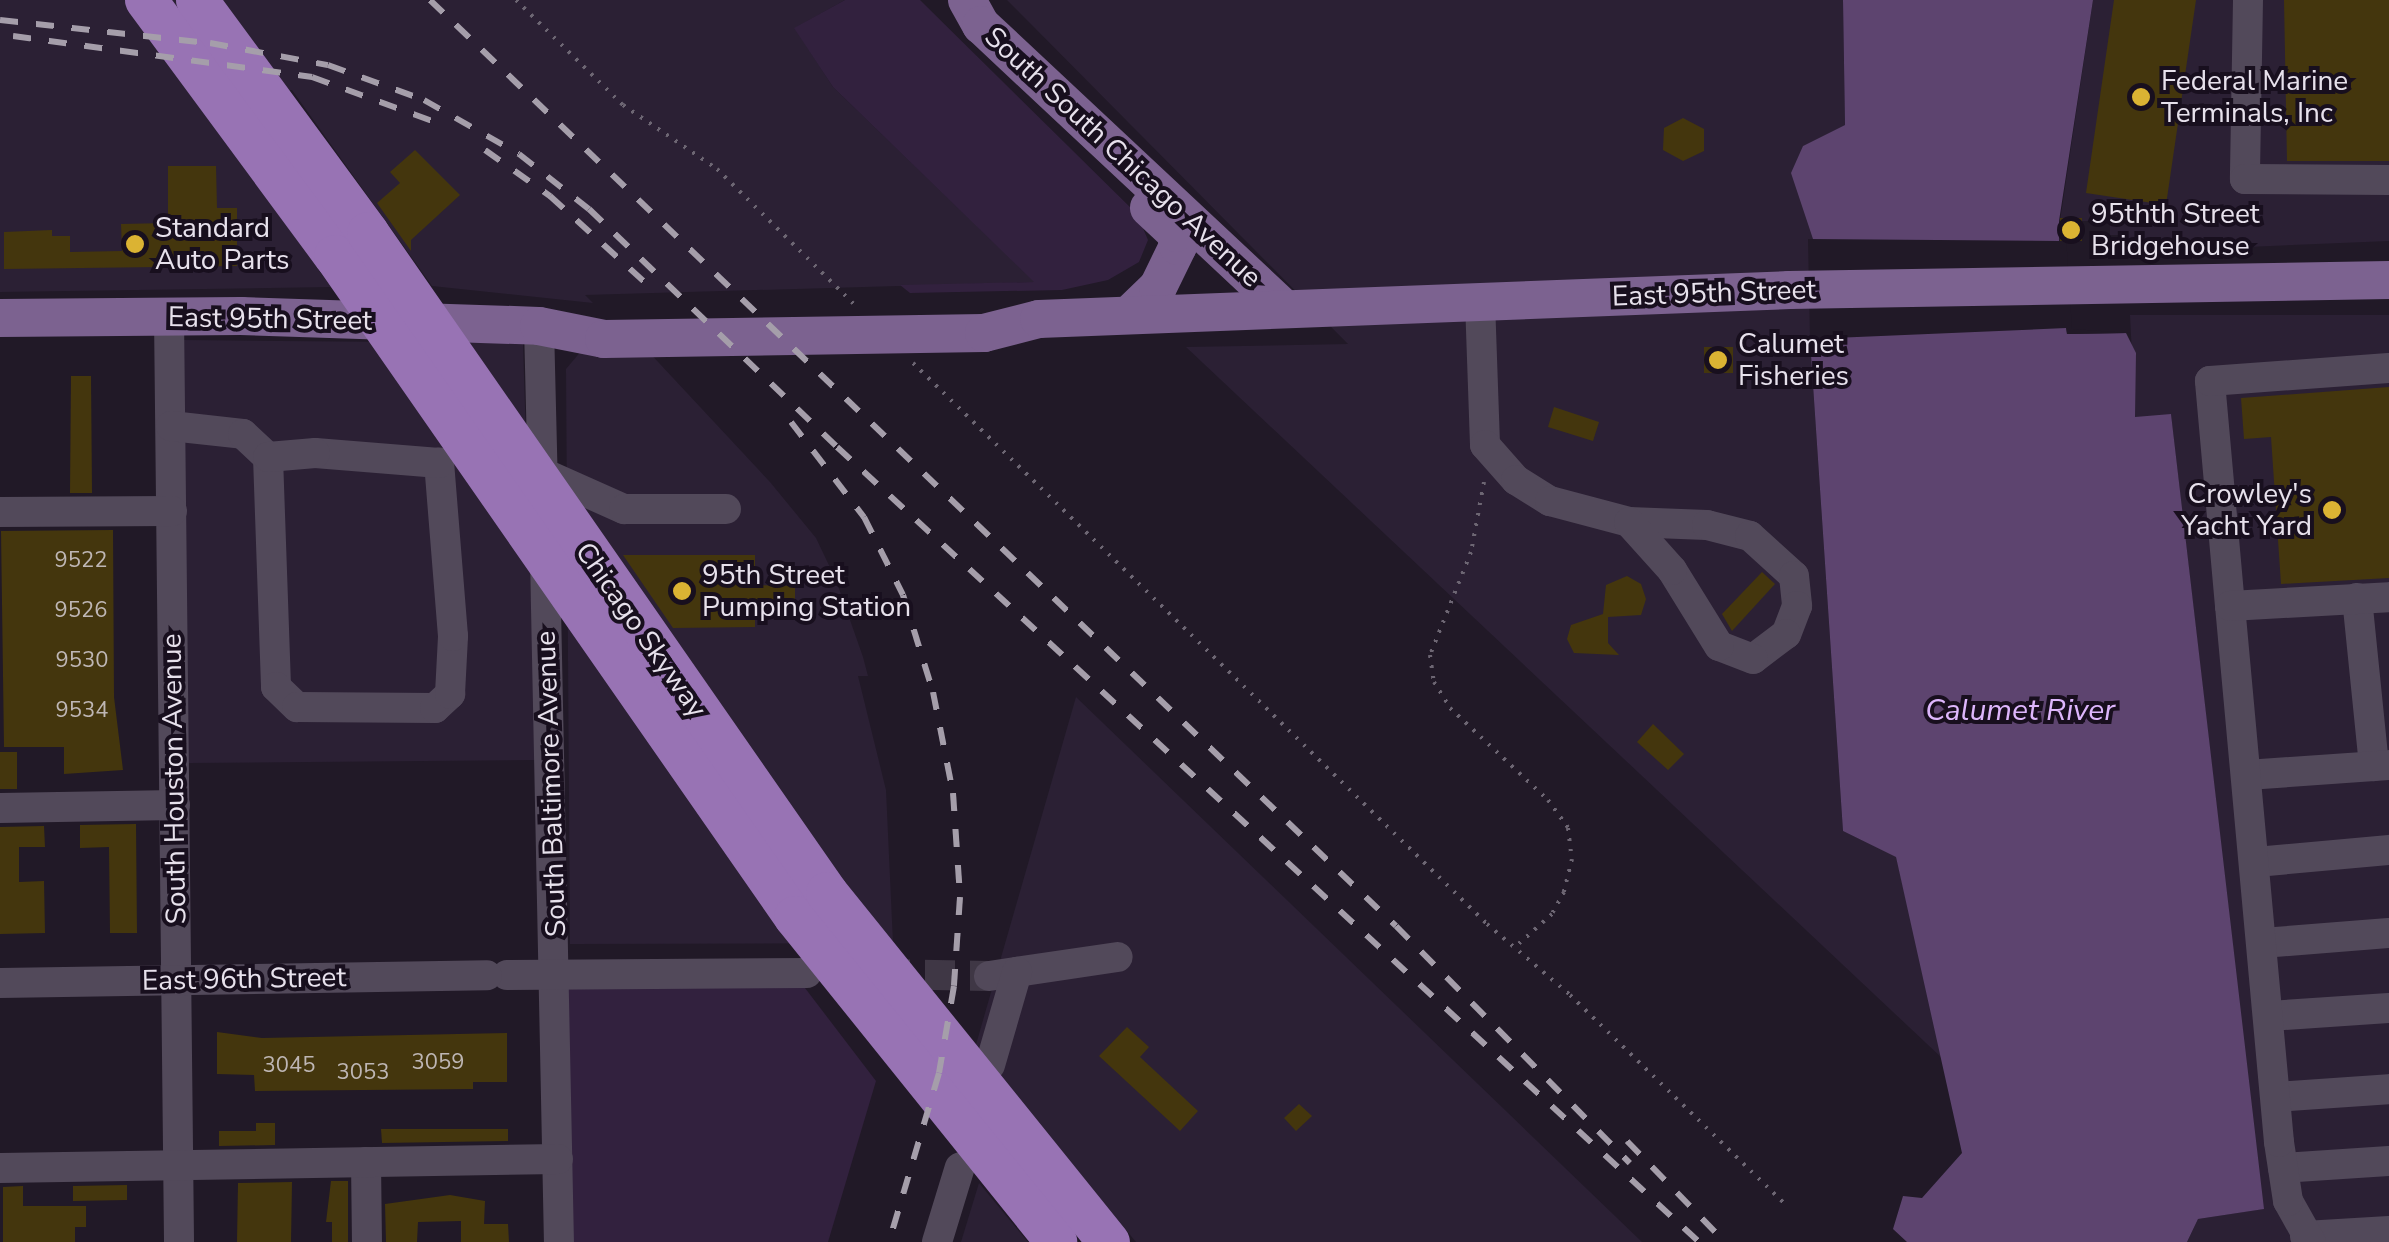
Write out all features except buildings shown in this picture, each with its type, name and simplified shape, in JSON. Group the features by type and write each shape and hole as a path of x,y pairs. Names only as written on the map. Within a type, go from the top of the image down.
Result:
{"highway":[{"name":"Chicago Skyway","path":"146,0 335,256 795,917 1056,1242"},
{"name":"Chicago Skyway","path":"197,0 368,233 827,893 1109,1242"}],"main road":[{"name":"South South Chicago Avenue","path":"970,7 1284,309"},
{"path":"970,7 989,52 1176,233 1178,246 1161,283 1129,314"},
{"name":"East 95th Street","path":"0,318 170,316 539,326 604,339 984,333 1039,318 1129,314 1789,290 2389,280"}],"street":[{"path":"2248,0 2245,180 2389,180"},
{"path":"1480,302 1485,445 1516,480 1550,500 1629,522 1707,524 1763,544 1794,576 1797,606 1786,634 1753,658 1719,646 1672,570 1629,522"},
{"name":"South Houston Avenue","path":"170,316 179,1242"},
{"name":"South Baltimore Avenue","path":"539,326 559,1242"},
{"path":"2389,368 2210,381 2288,1201 2308,1239 2389,1232"},
{"path":"170,426 242,434 268,457 315,453 438,464 452,636 450,694 434,708 297,707 276,687 268,457"},
{"path":"543,472 624,509 726,509"},
{"path":"0,512 172,511"},
{"path":"2230,606 2389,597"},
{"path":"2247,775 2382,765 2357,598"},
{"path":"0,808 174,805"},
{"path":"2256,862 2389,850"},
{"path":"2262,942 2389,933"},
{"path":"990,1065 1003,974 1118,958"},
{"name":"East 96th Street","path":"0,983 807,973"},
{"path":"2269,1016 2389,1008"},
{"path":"2276,1097 2389,1089"},
{"path":"0,1168 558,1159"},
{"path":"2283,1168 2389,1161"},
{"path":"366,1162 366,1242"},
{"path":"937,1242 960,1167"}],"path":[{"path":"516,0 623,105 717,169 836,286"},
{"path":"910,360 1788,1207"},
{"path":"1485,445 1483,504 1471,552 1430,655 1434,682 1450,708 1548,800 1568,828 1572,859 1564,892 1552,914 1515,947"}],"shaded area":[{"path":"0,0 845,0 795,28 833,87 1035,282 585,295 593,303 432,286 292,90 190,91 331,287 0,292"},
{"path":"845,0 920,0 1137,214 1148,240 1139,262 1108,280 1062,290 910,293 900,285 1034,282 833,87 794,28"},
{"path":"1007,0 1843,0 1845,125 1803,146 1851,238 1811,355 1843,831 1896,856 1943,1059 1186,347 1348,344"},
{"path":"2093,0 2389,0 2389,241 2129,252 2128,235 2110,235 2110,221 2060,221"},
{"path":"2130,315 2389,315 2389,1242 2187,1242 2198,1219 2263,1209 2171,415 2135,418"},
{"path":"183,340 523,343 536,760 188,763"},
{"path":"646,349 770,482 816,538 836,580 868,676 858,676 886,790 893,943 570,944 566,369 582,350"},
{"path":"1076,697 1642,1242 1136,1242 975,1048"},
{"path":"566,979 805,988 876,1081 828,1242 569,1242"},
{"path":"979,1183 1028,1242 961,1242"}],"water":[{"name":"Calumet River","path":"1843,0 2093,0 2059,221 2067,334 2126,333 2136,353 2135,417 2171,414 2264,1209 2198,1219 2187,1242 1907,1242 1893,1229 1903,1196 1922,1198 1962,1153 1896,857 1843,831 1811,355 1813,239 1791,173 1803,146 1845,125"}],"pier":[{"path":"2060,221 2065,221 2072,329 2130,333 2067,334 2066,328 1810,339 1808,239 2059,241"}],"tunnel":[{"path":"880,974 989,976"}],"railway":[{"path":"430,0 1396,926 1630,1163"},
{"path":"0,20 210,43 328,65 424,100 519,154 589,209 837,447 1699,1242"},
{"path":"13,36 312,77 432,121"},
{"path":"485,150 550,196 650,287"},
{"path":"791,422 864,517 903,595 933,692 953,793 960,897 954,986 939,1073 889,1242"},
{"path":"1627,1141 1725,1242"}],"place":[{"name":"Federal Marine Terminals, Inc","path":"2141,97"},
{"name":"95thth Street Bridgehouse","path":"2071,230"},
{"name":"Standard Auto Parts","path":"135,244"},
{"name":"Calumet Fisheries","path":"1718,360"},
{"name":"Crowley's Yacht Yard","path":"2332,510"},
{"name":"95th Street Pumping Station","path":"682,591"}]}
